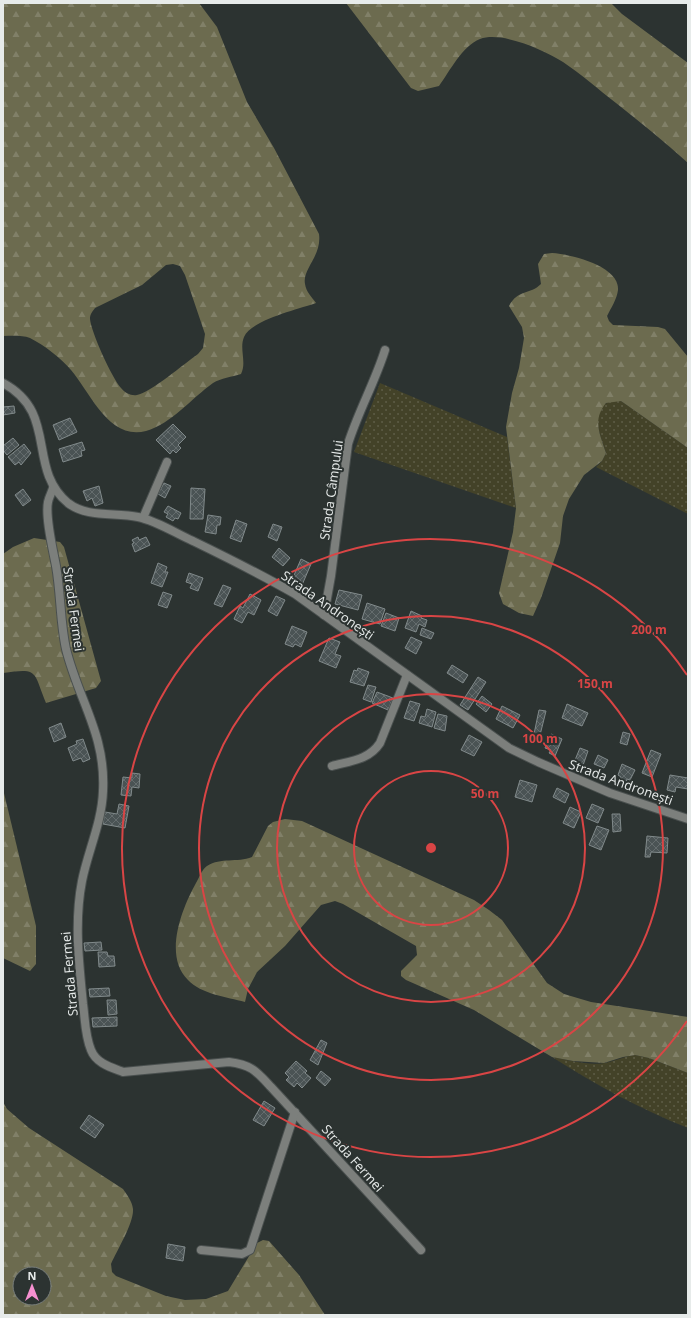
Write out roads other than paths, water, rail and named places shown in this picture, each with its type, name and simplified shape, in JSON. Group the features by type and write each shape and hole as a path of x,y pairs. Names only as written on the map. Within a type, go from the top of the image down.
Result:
{"street":[{"name":"Strada Câmpului","path":"324,615 348,444 354,423 378,371 385,350"},
{"name":"Strada Andronești","path":"3,383 14,389 24,398 31,408 36,418 47,473 54,488 69,504 82,511 143,518 259,574 295,594 486,733 526,756 610,793 688,819"},
{"path":"143,518 167,462"},
{"name":"Strada Fermei","path":"54,488 48,503 48,514 58,577 66,648 73,673 97,734 102,754 104,773 103,794 99,817 82,882 77,928 85,1022 91,1050 98,1060 109,1067 123,1072 229,1062 245,1064 256,1071 295,1112 421,1250"},
{"path":"332,766 367,757 374,751 380,743 407,675"},
{"path":"201,1250 242,1254 250,1250 295,1112"}]}
